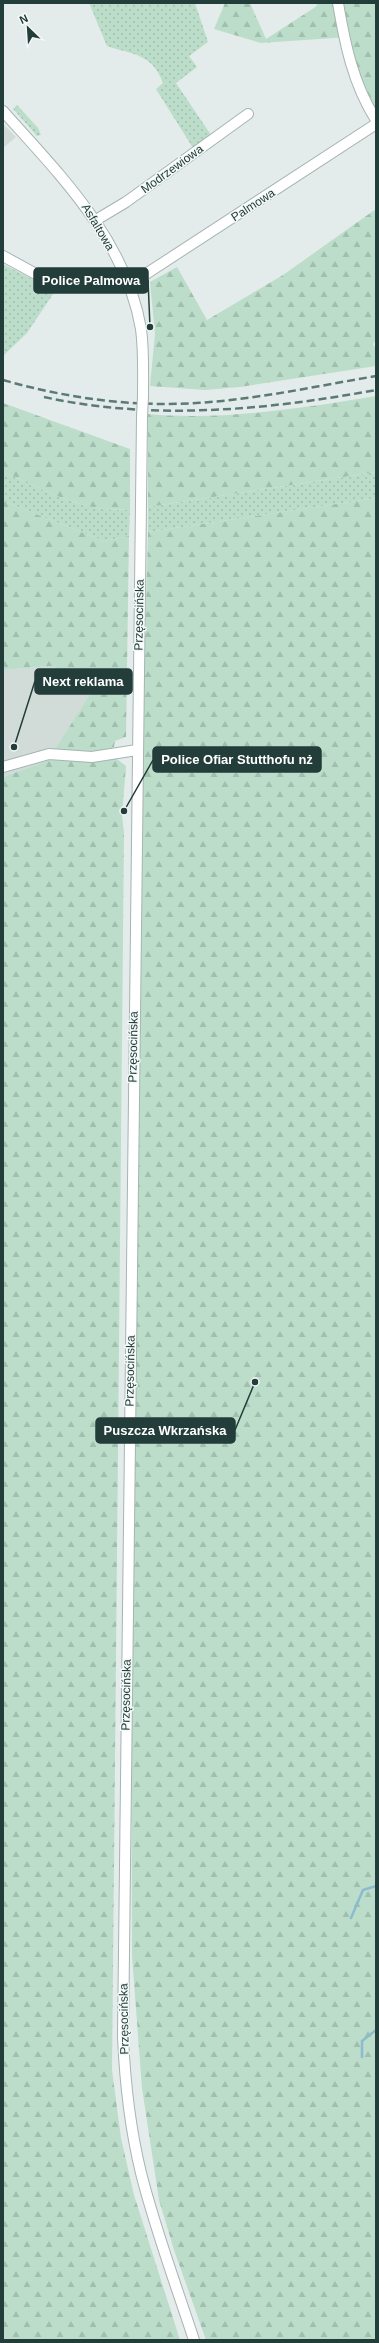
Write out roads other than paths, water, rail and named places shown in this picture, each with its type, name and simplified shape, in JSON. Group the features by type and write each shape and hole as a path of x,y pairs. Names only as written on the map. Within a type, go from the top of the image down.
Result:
{"street":[{"path":"338,3 350,63 364,99 376,120"},
{"name":"Asfaltowa","path":"3,111 74,190 96,220 129,286 141,331 142,417"},
{"name":"Modrzewiowa","path":"96,220 126,202 248,114"},
{"name":"Palmowa","path":"129,286 376,124"},
{"path":"3,256 58,286"},
{"name":"Przęsocińska","path":"142,417 123,2038 128,2103 140,2171 155,2224 194,2340"},
{"path":"3,767 49,754 92,757 137,750"}],"waterway":[{"path":"351,1918 363,1890 376,1886"},
{"path":"362,2057 362,2041 376,2030"}],"railway":[{"path":"3,380 83,398 144,404 165,404 245,398 376,376"},
{"path":"44,397 127,409 168,411 210,410 293,403 376,390"}],"place":[{"name":"Police Palmowa","path":"150,327"},
{"name":"Next reklama","path":"14,747"},
{"name":"Police Ofiar Stutthofu nż","path":"124,811"},
{"name":"Puszcza Wkrzańska","path":"255,1382"}]}
